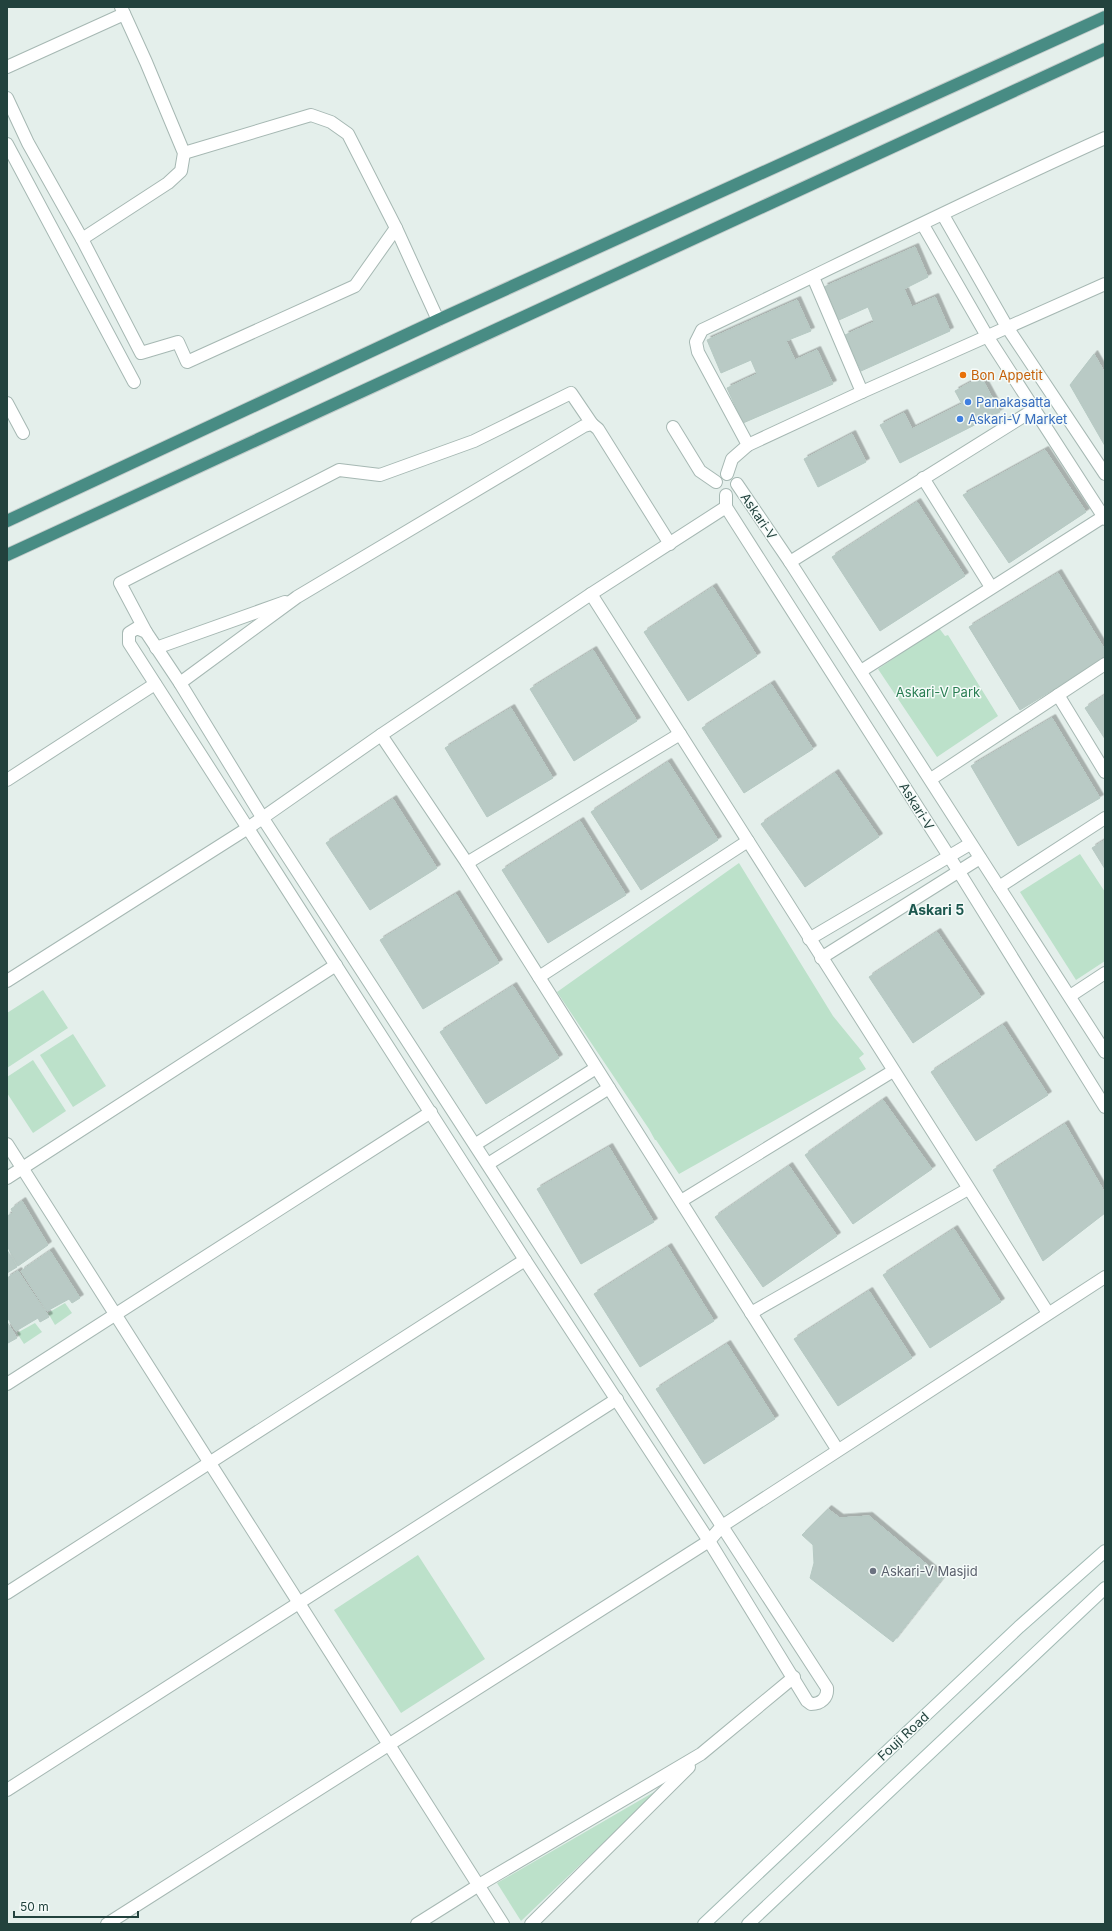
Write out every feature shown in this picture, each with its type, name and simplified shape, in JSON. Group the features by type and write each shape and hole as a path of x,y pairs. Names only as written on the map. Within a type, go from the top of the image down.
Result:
{"highway":[{"path":"7,521 438,320 1105,17"},
{"path":"7,555 1105,49"}],"street":[{"path":"7,68 123,11 184,153 181,171 168,183 82,239"},
{"path":"7,98 28,143 82,239 141,353 178,342 187,362 355,286 396,228"},
{"path":"184,153 311,115 324,120 348,134 396,228 438,320"},
{"path":"748,445 698,352 696,342 702,330 923,225 998,186 1105,138"},
{"path":"7,144 134,382"},
{"path":"943,214 1007,327 1105,474"},
{"path":"860,671 991,587 1104,518 988,336 923,225"},
{"path":"813,277 862,392"},
{"path":"727,474 732,459 748,445 862,392 1105,284"},
{"path":"146,632 137,628 129,633 129,643 525,1260 618,1399 811,1704 816,1704 828,1694 827,1688 476,1144 262,817 180,683 146,632 120,583 340,470 380,475 474,441 571,393 592,424 598,429 670,544"},
{"path":"7,403 23,433"},
{"path":"790,562 1034,409"},
{"path":"180,683 297,597 584,426 592,424"},
{"path":"673,427 700,470 716,482 719,492 726,501"},
{"path":"7,981 248,828 381,735 590,594 670,544 726,501 734,492 737,484 734,477 727,474 720,476 716,482"},
{"path":"923,478 991,587"},
{"name":"Askari-V","path":"737,484 790,562 931,779 970,844 1105,1052"},
{"name":"Askari-V","path":"726,501 1105,1107"},
{"path":"590,594 1048,1313"},
{"path":"156,648 297,597"},
{"path":"931,779 1105,664"},
{"path":"7,780 155,684"},
{"path":"1058,695 1105,772"},
{"path":"467,863 680,734"},
{"path":"381,735 467,863 837,1450"},
{"path":"999,887 1105,818"},
{"path":"538,977 748,841"},
{"path":"809,939 950,858 970,844"},
{"path":"821,958 980,858"},
{"path":"7,1178 336,965"},
{"path":"1070,996 1105,973"},
{"path":"476,1144 596,1068"},
{"path":"681,1201 893,1070"},
{"path":"465,1166 485,1159 609,1088"},
{"path":"7,1384 431,1112"},
{"path":"7,1144 504,1924"},
{"path":"751,1313 968,1189"},
{"path":"7,1593 525,1260"},
{"path":"107,1924 708,1541 722,1526 1105,1277"},
{"path":"7,1790 618,1399"},
{"name":"Fouji Road","path":"704,1924 1019,1627 1105,1551"},
{"path":"748,1924 1105,1588"},
{"path":"531,1924 701,1754 794,1677"},
{"path":"417,1924 479,1885 701,1754"}],"green space":[{"name":"Askari-V Park","path":"939,628 945,636 948,635 998,716 937,757 878,669"},
{"path":"1080,854 1105,892 1105,961 1076,980 1020,892"},
{"path":"739,863 833,1016 864,1054 859,1058 866,1069 679,1174 557,992"},
{"path":"43,990 68,1028 7,1068 7,1013"},
{"path":"73,1034 106,1086 73,1107 40,1055"},
{"path":"33,1060 66,1111 33,1133 7,1093 7,1077"},
{"path":"65,1303 72,1313 55,1325 48,1313"},
{"path":"35,1323 42,1332 24,1344 17,1333"},
{"path":"418,1555 485,1659 401,1713 334,1610"},
{"path":"661,1788 521,1921 497,1883"}],"building":[{"path":"915,247 928,277 904,289 912,307 935,297 950,331 861,371 845,335 874,322 868,307 839,320 824,287"},
{"path":"797,300 811,331 786,341 795,360 817,350 833,384 743,423 727,388 757,374 751,360 721,373 707,340"},
{"path":"1094,354 1105,373 1105,446 1070,385"},
{"name":"Askari-V Market","path":"981,377 1000,412 900,463 880,425 904,413 912,429 962,404 955,391"},
{"path":"852,434 866,462 818,487 804,459"},
{"path":"1045,450 1086,512 1009,563 963,495"},
{"path":"917,502 965,576 880,631 832,557"},
{"path":"1058,573 1105,650 1105,658 1020,710 969,627"},
{"path":"713,587 757,656 688,701 644,632"},
{"path":"593,650 637,721 574,761 530,689"},
{"path":"771,684 813,749 744,793 702,728"},
{"path":"1105,695 1105,739 1085,708"},
{"path":"511,708 553,778 487,817 445,748"},
{"path":"1052,718 1100,798 1018,846 971,766"},
{"path":"668,762 718,840 641,890 591,812"},
{"path":"835,773 879,837 805,887 761,824"},
{"path":"393,799 437,868 370,910 326,843"},
{"path":"580,821 626,895 548,943 502,870"},
{"path":"1105,840 1105,869 1092,848"},
{"path":"456,894 499,963 423,1009 380,940"},
{"path":"937,932 981,997 913,1043 869,977"},
{"path":"513,986 559,1058 486,1104 440,1032"},
{"path":"1003,1025 1048,1095 976,1141 931,1072"},
{"path":"883,1100 932,1169 853,1224 805,1155"},
{"path":"1065,1124 1105,1193 1105,1213 1043,1261 993,1170"},
{"path":"609,1147 654,1222 581,1264 537,1189"},
{"path":"789,1166 837,1236 763,1287 715,1217"},
{"path":"22,1201 48,1245 18,1266 7,1246 7,1216 13,1213 11,1209"},
{"path":"954,1229 1001,1302 930,1348 883,1275"},
{"path":"668,1247 714,1321 640,1367 594,1294"},
{"path":"7,1250 17,1267 7,1273"},
{"path":"50,1251 80,1298 72,1303 69,1299 47,1311 21,1271"},
{"path":"18,1271 49,1317 40,1322 38,1318 16,1331 7,1317 7,1278"},
{"path":"869,1291 912,1358 838,1406 794,1339"},
{"path":"7,1322 17,1338 8,1343 7,1341"},
{"path":"727,1344 775,1419 704,1464 656,1389"},
{"name":"Askari-V Masjid","path":"828,1509 840,1518 869,1516 943,1578 893,1642 810,1578 814,1563 813,1545 802,1535"}],"place":[{"name":"Bon Appetit","path":"963,375"},
{"name":"Panakasatta","path":"968,402"},
{"name":"Askari-V Market","path":"960,419"},
{"name":"Askari-V Masjid","path":"873,1571"}],"district":[{"name":"Askari 5","path":"936,910"}]}
